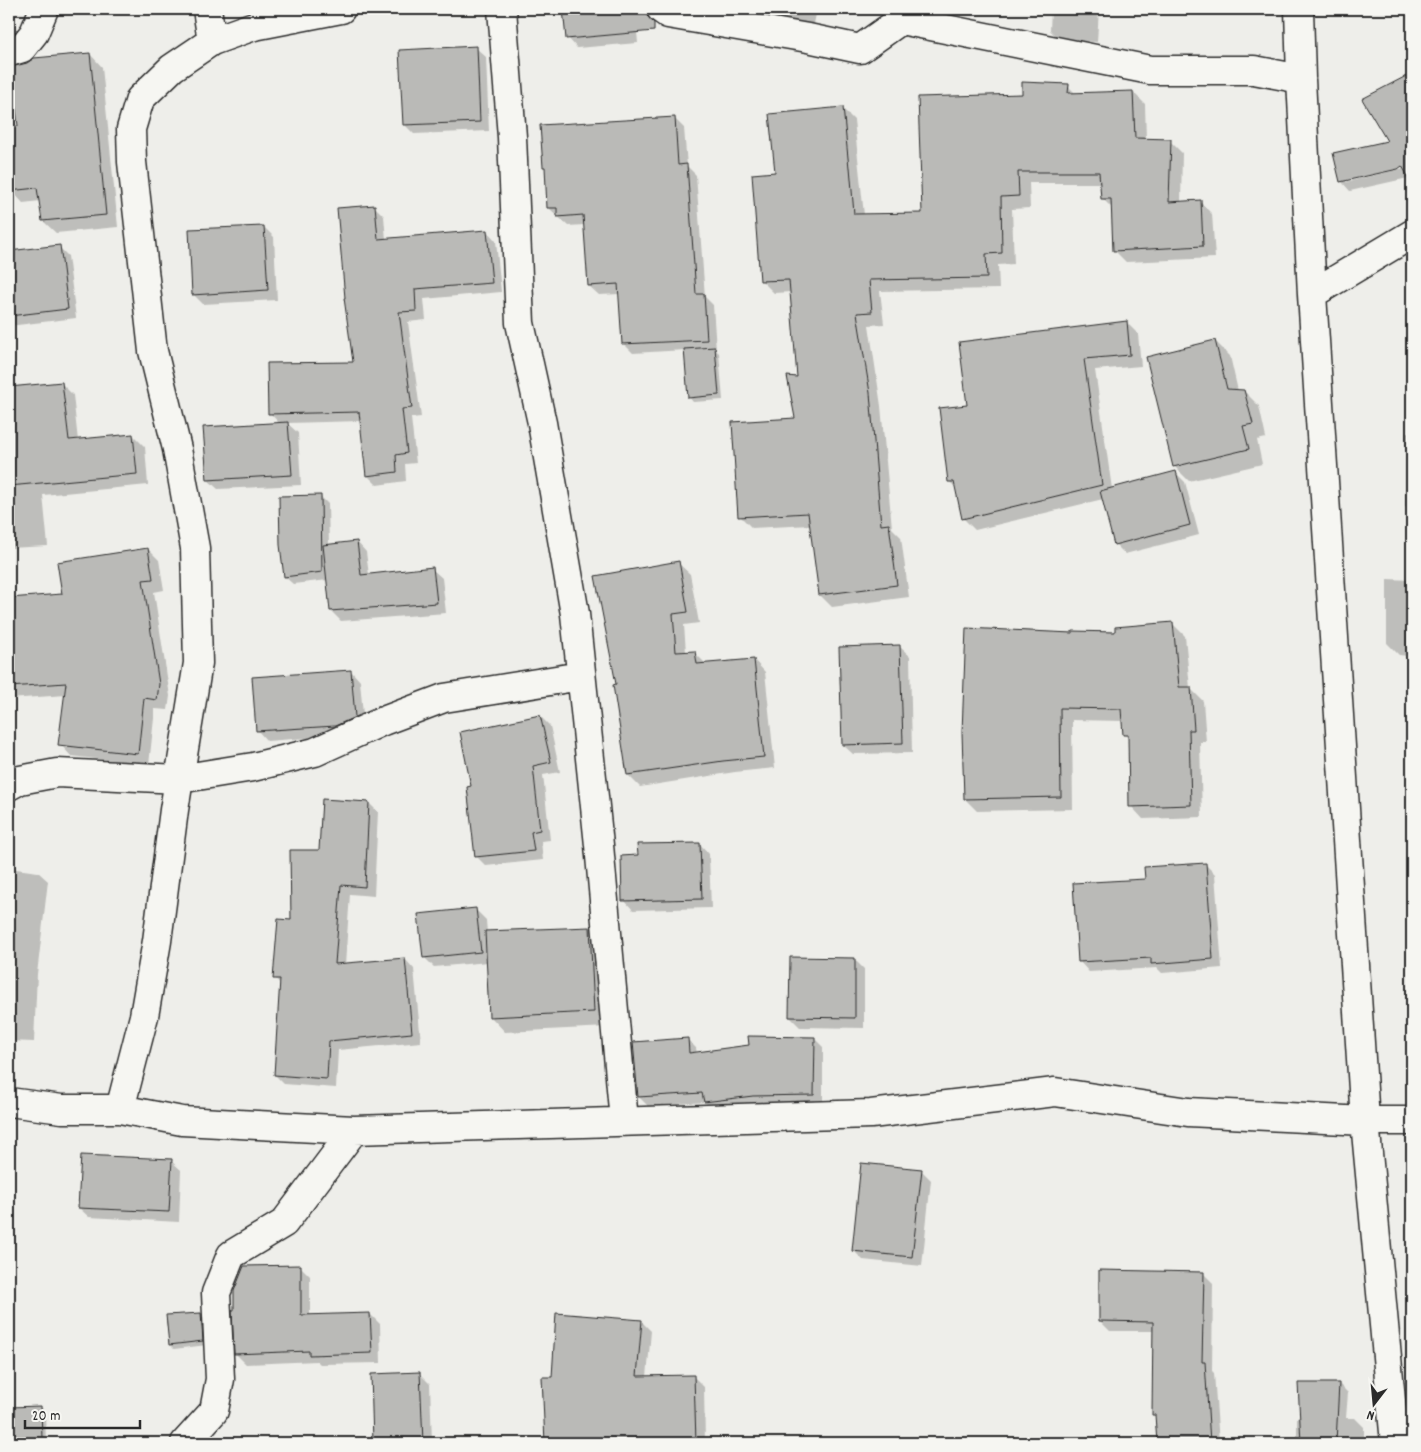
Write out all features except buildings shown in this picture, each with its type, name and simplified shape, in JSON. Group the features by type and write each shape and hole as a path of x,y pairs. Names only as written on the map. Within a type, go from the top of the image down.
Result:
{"street":[{"path":"9,52 22,48 34,33 44,9"},
{"path":"207,9 212,42"},
{"path":"120,1109 144,1016 157,941 179,779 198,663 195,548 177,449 153,351 132,162 131,129 140,99 172,68 212,42 254,26 341,9"},
{"path":"502,9 512,137 520,323 544,432 575,614 624,1121"},
{"path":"661,9 668,14 860,49 901,20 1150,70 1254,70 1300,79"},
{"path":"1299,9 1300,79 1312,294 1365,1121 1395,1443"},
{"path":"1312,294 1412,234"},
{"path":"9,786 20,780 57,773 179,779 253,768 315,752 382,721 444,698 581,676"},
{"path":"9,1102 62,1109 120,1109 182,1121 354,1130 871,1114 1055,1092 1188,1112 1365,1121 1412,1121"},
{"path":"185,1443 214,1411 220,1379 216,1293 231,1255 284,1223 354,1130"}]}
